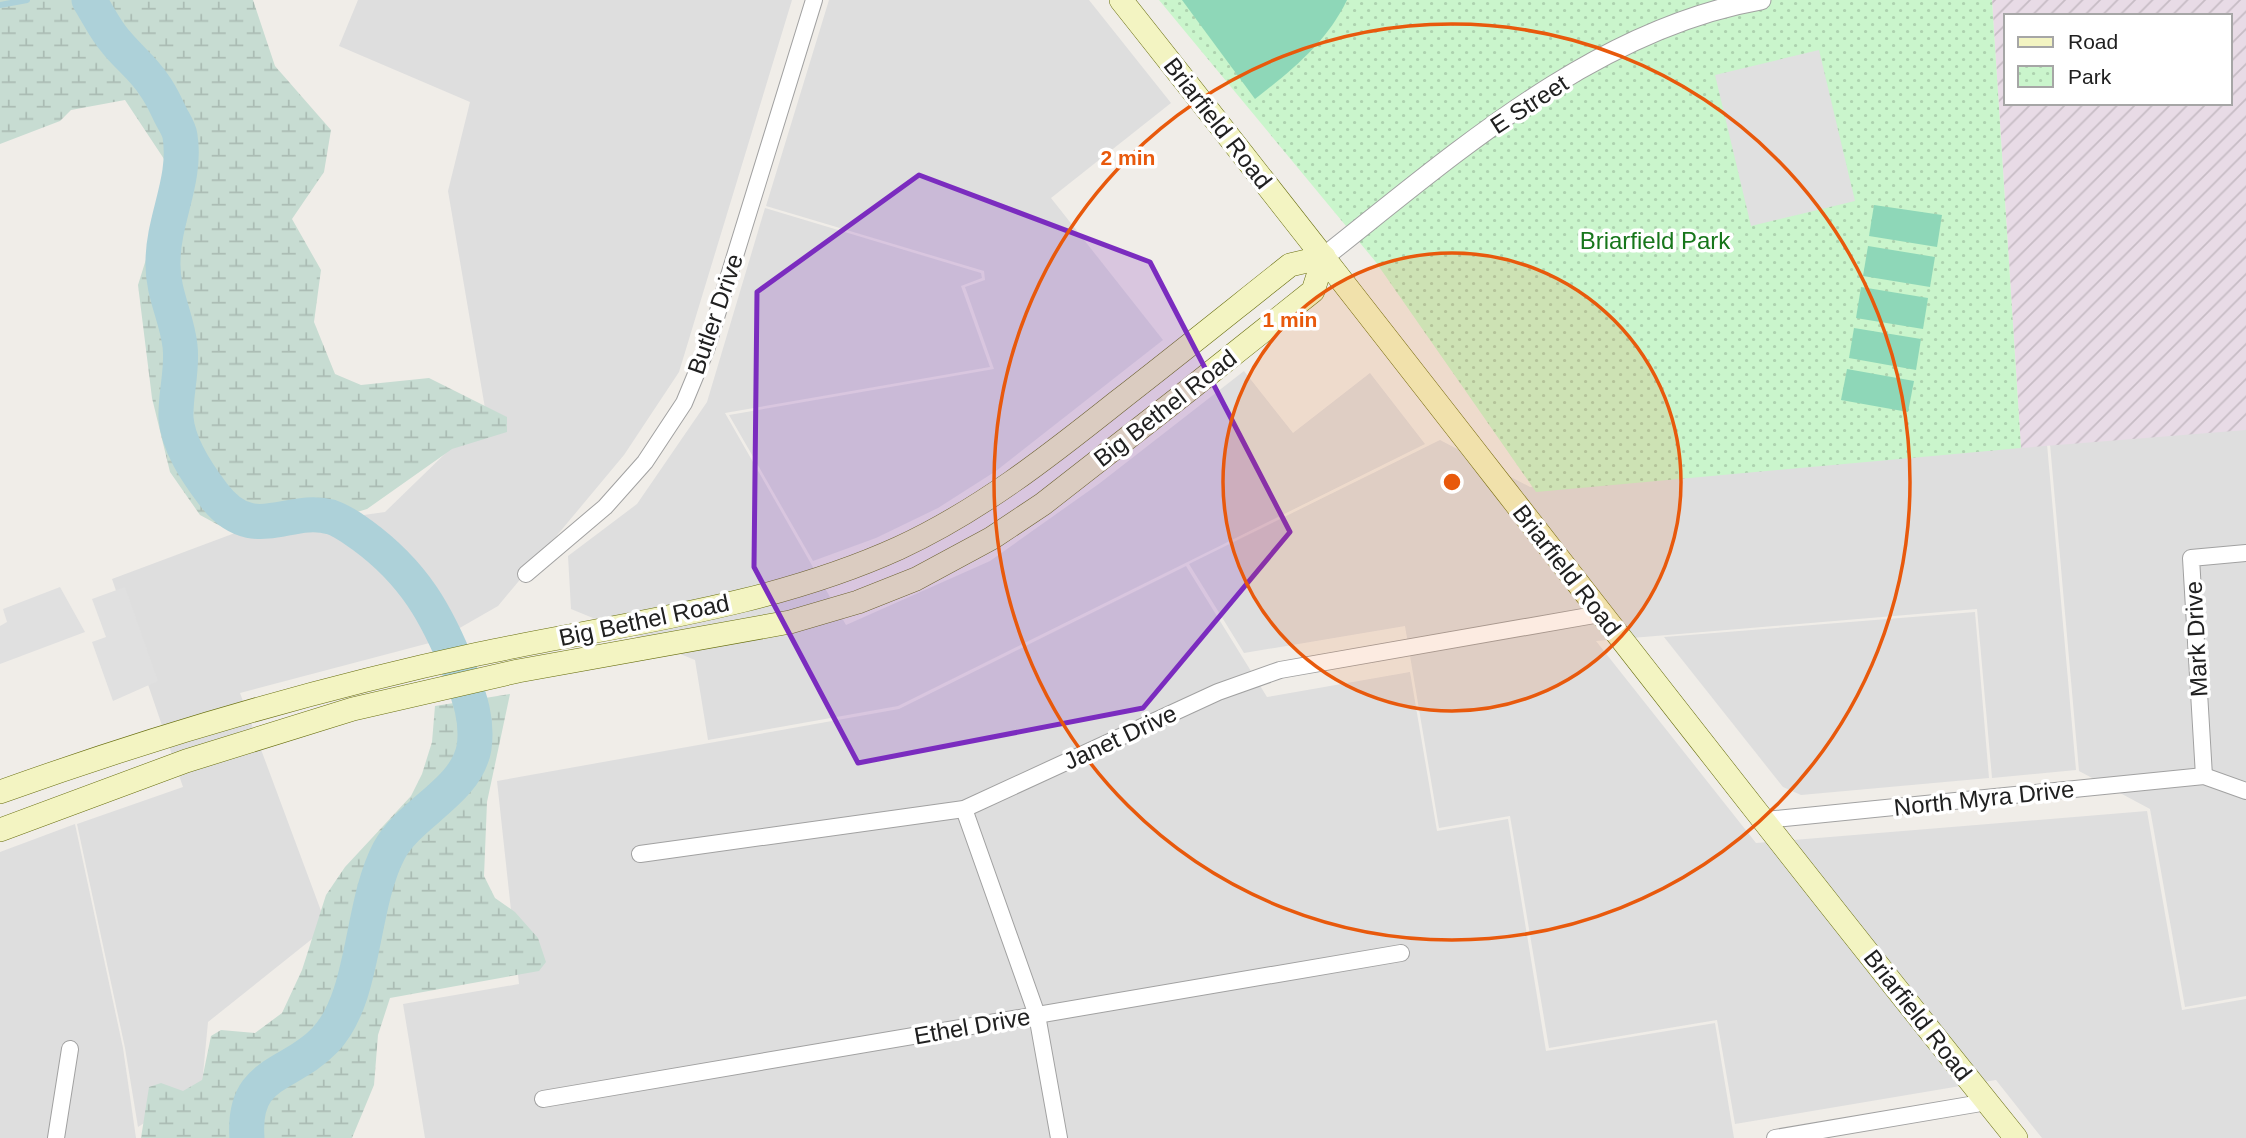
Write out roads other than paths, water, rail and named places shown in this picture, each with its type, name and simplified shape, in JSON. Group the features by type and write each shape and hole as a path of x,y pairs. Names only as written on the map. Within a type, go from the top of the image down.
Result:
{"main road":[{"name":"Briarfield Road","path":"1121,0 1600,614 2015,1138"},
{"name":"Big Bethel Road","path":"0,792 218,721 414,668 759,596 822,578 901,547 945,525 1000,491 1290,265 1324,257"},
{"name":"Big Bethel Road","path":"0,830 226,747 353,709 486,677 790,622 858,602 930,572 992,538 1043,504 1313,291 1324,257"}],"street":[{"name":"Butler Drive","path":"526,574 605,507 645,462 684,403 706,350 814,0"},
{"name":"E Street","path":"1324,257 1455,154 1529,100 1638,39 1673,23 1761,0"},
{"name":"Mark Drive","path":"2204,776 2191,558 2246,554"},
{"name":"Janet Drive","path":"640,853 964,809 1218,692 1280,670 1600,614"},
{"path":"2204,776 2246,791"},
{"name":"North Myra Drive","path":"1765,820 2204,776"},
{"path":"964,809 1037,1015 1059,1138"},
{"name":"Ethel Drive","path":"543,1098 1401,953"},
{"path":"56,1138 70,1049"},
{"path":"1775,1138 1987,1102"}],"waterway":[{"path":"0,5 27,0"},
{"path":"89,0 112,37 157,89 178,128 180,168 164,246 163,273 180,346 176,418 180,438 189,458 213,494 228,510 242,518 270,521 315,515 331,517 351,527 380,549 410,580 433,613 460,672 474,719 474,748 469,764 449,790 398,837 389,851 373,898 356,976 338,1022 325,1040 311,1052 260,1087 252,1099 247,1116 247,1138"}],"park label":[{"name":"Briarfield Park","path":"1655,240"}]}
